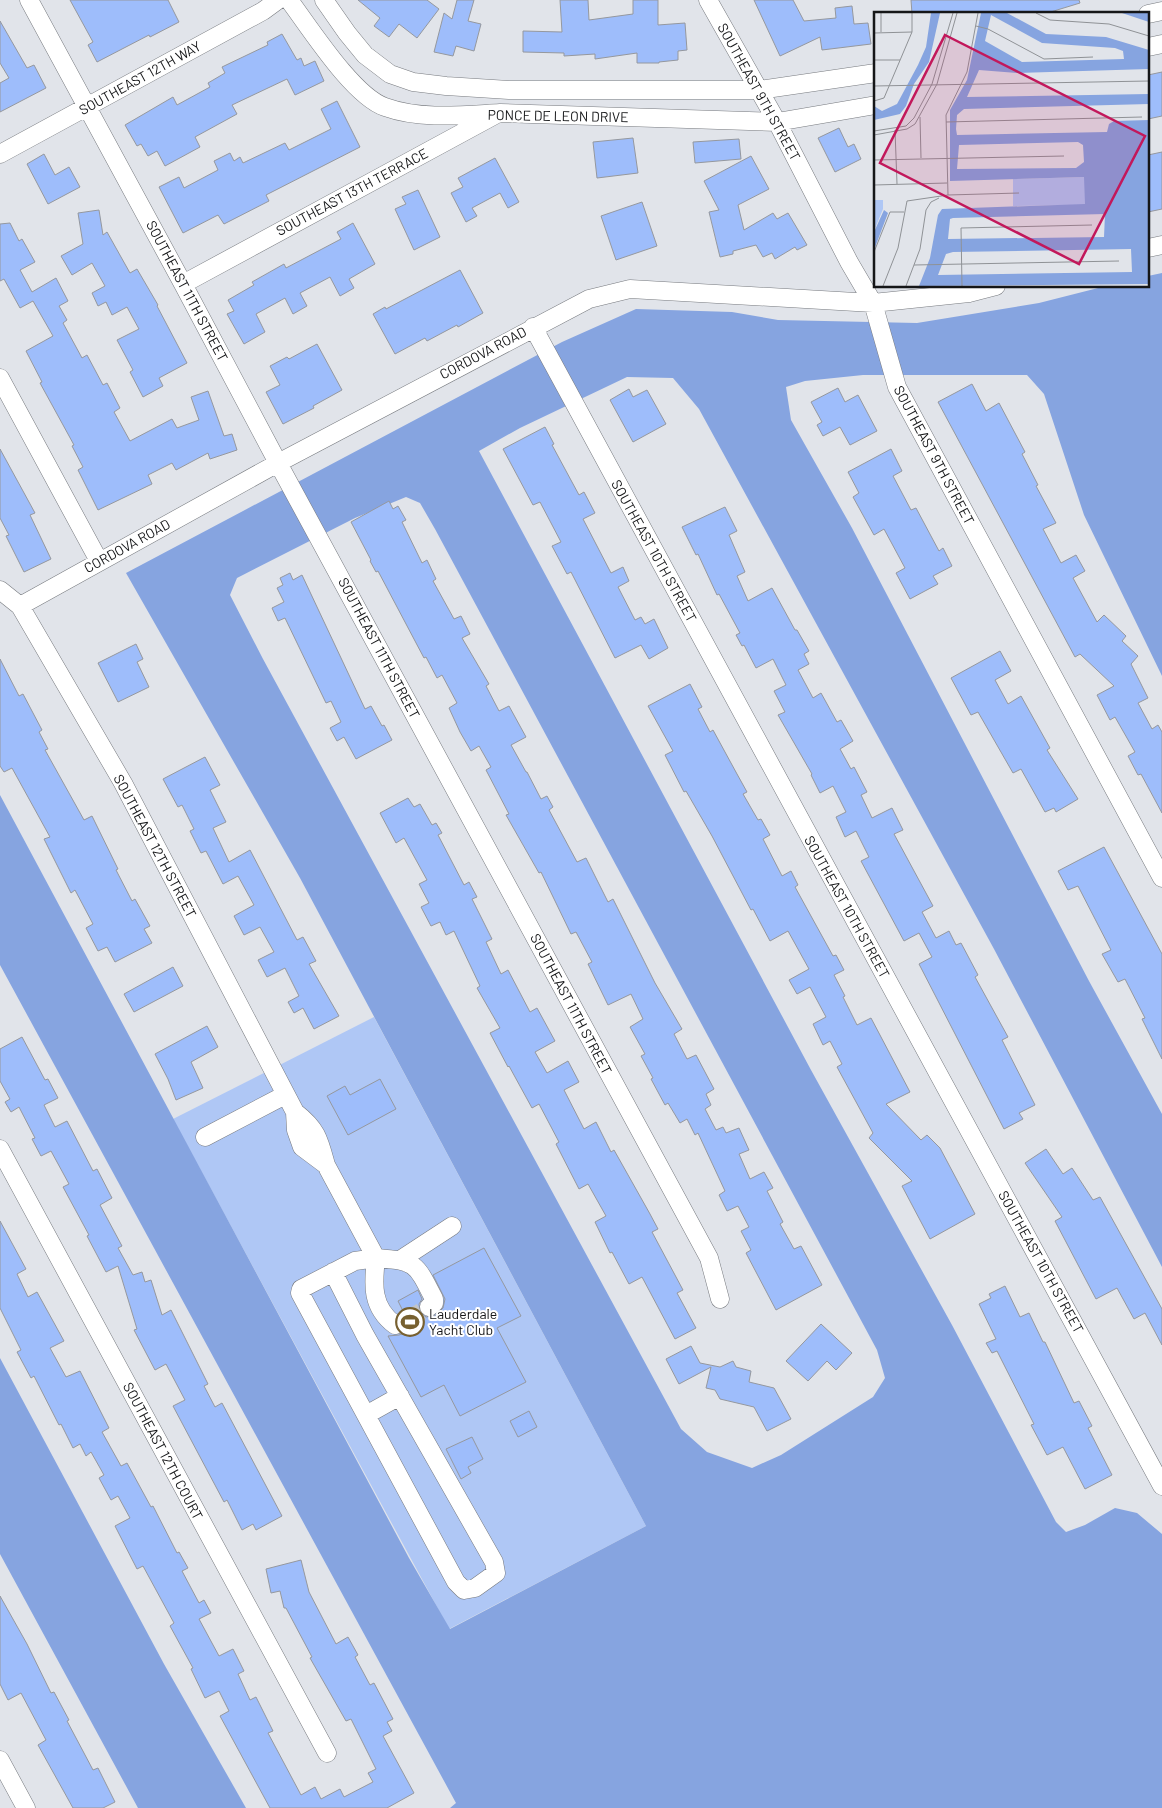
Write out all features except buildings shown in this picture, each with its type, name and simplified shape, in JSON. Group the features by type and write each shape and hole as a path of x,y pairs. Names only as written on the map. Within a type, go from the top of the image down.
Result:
{"street":[{"name":"SOUTHEAST 11TH STREET","path":"29,0 709,1258 720,1299"},
{"name":"SOUTHEAST 12TH WAY","path":"0,154 263,11 278,0"},
{"name":"PONCE DE LEON DRIVE","path":"289,0 340,68 362,93 384,107 410,114 460,115 500,113 777,122 874,105"},
{"name":"PONCE DE LEON DRIVE","path":"324,0 365,55 390,74 413,82 509,90 759,90 874,73"},
{"name":"SOUTHEAST 9TH STREET","path":"708,0 777,122 848,262 872,303 897,387 1162,878"},
{"path":"500,113 509,90"},
{"name":"SOUTHEAST 13TH TERRACE","path":"183,284 500,113"},
{"name":"CORDOVA ROAD","path":"20,606 278,463 588,299 630,289 872,303 970,293 989,288"},
{"name":"SOUTHEAST 10TH STREET","path":"533,327 1162,1486"},
{"path":"0,378 99,561"},
{"name":"SOUTHEAST 12TH STREET","path":"0,590 20,606 123,784 295,1112 296,1130 302,1147 326,1165 376,1258"},
{"path":"205,1137 285,1095"},
{"name":"SOUTHEAST 12TH COURT","path":"0,1149 327,1753"},
{"path":"400,1260 452,1226"},
{"path":"366,1337 398,1321 386,1319 375,1299 373,1281 376,1258"},
{"path":"333,1272 366,1337 494,1562 496,1573 475,1588 464,1590 456,1582 300,1293 301,1289 333,1272 355,1261 376,1258 400,1260 415,1266 426,1282 434,1299 434,1303 429,1307"},
{"path":"366,1415 400,1396"},
{"path":"0,1760 26,1808"}],"shaded area":[{"path":"1162,273 1162,676 1084,515 1044,394 1027,375 863,375 805,381 786,387 791,420 852,528 1089,981 1162,1114 1162,1267 994,949 699,409 673,378 627,377 520,428 479,451 811,1070 952,1325 1056,1522 1066,1532 1085,1525 1115,1508 1137,1513 1162,1534 1162,1808 450,1808 456,1803 0,965 0,795 409,1558 450,1629 646,1526 300,878 126,573 562,342 636,309 732,312 778,320 917,323 1039,303 1098,288 1150,288 1150,276","holes":["406,497 420,503 877,1350 885,1378 873,1397 781,1455 752,1468 707,1452 681,1429 230,595 237,578 355,518"]},
{"name":"Lauderdale Yacht Club","path":"374,1017 646,1526 449,1629 173,1119"},
{"path":"0,1358 164,1664 246,1808 138,1808 0,1554"}],"tunnel":[{"path":"406,1321 429,1307"}],"place":[{"name":"Lauderdale Yacht Club","path":"410,1322"}]}
